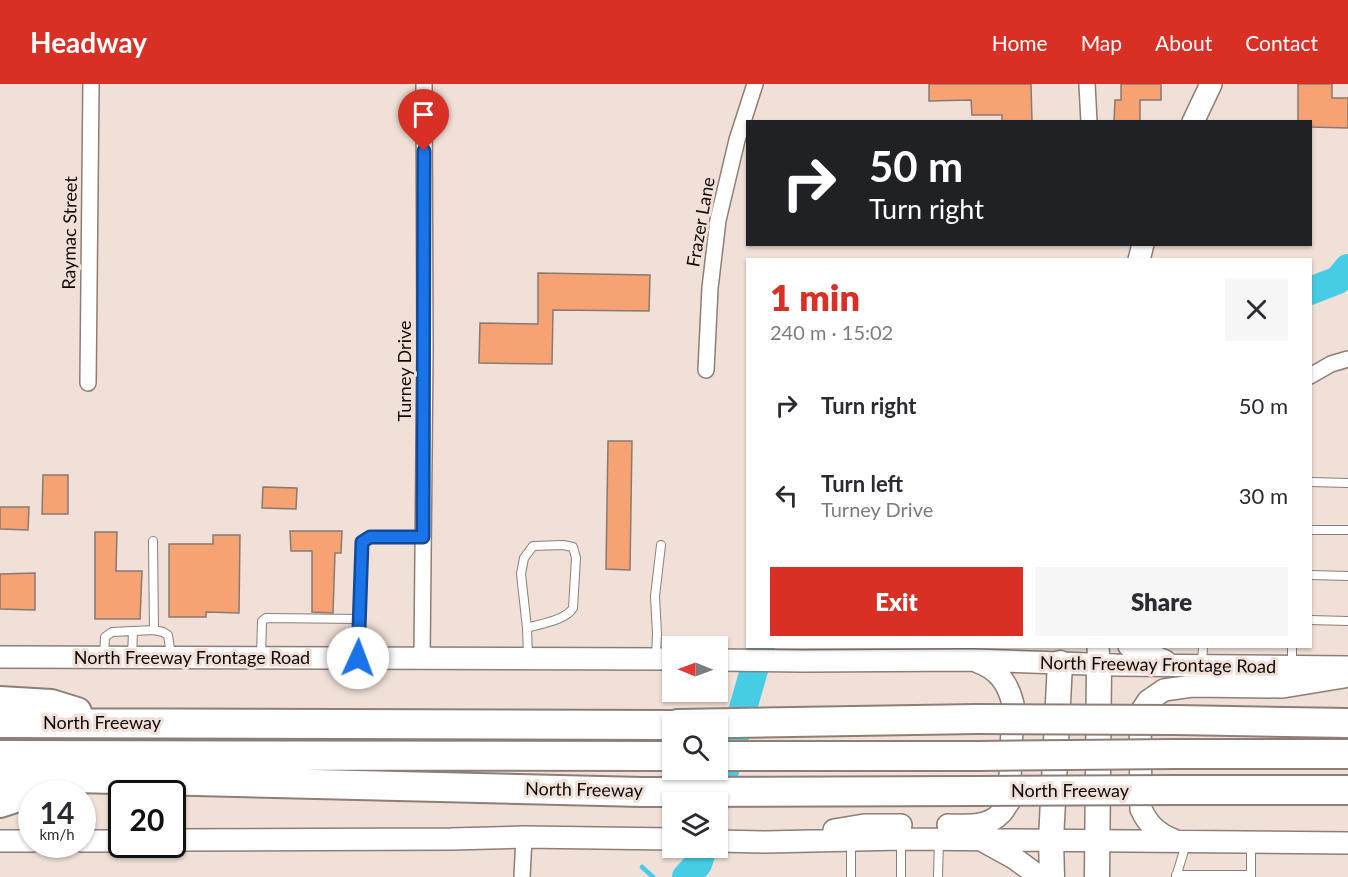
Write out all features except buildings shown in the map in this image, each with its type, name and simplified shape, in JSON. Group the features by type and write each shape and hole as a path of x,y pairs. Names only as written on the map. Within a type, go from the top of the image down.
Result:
{"highway":[{"path":"0,701 51,704 116,723"},
{"path":"728,724 977,719 1348,723"},
{"name":"North Freeway","path":"0,723 662,725"},
{"name":"North Freeway","path":"728,756 1348,754"},
{"name":"North Freeway","path":"0,755 662,756"},
{"path":"0,803 75,778"},
{"name":"North Freeway","path":"0,779 75,778 642,792 1348,790"}],"main road":[{"path":"1194,120 1211,84"},
{"path":"982,661 1005,658 1019,648"},
{"path":"1134,648 1159,657 1173,666"},
{"path":"1052,877 1051,840 1060,655"},
{"name":"North Freeway Frontage Road","path":"728,660 803,661 943,657 982,661 1060,655 1099,656 1173,666 1202,656 1292,657 1348,667"},
{"path":"1097,877 1099,656"},
{"name":"North Freeway Frontage Road","path":"0,657 662,659"},
{"path":"766,842 864,825 974,825 988,823 1000,814 1009,801 1013,704 1004,680 982,661"},
{"path":"1181,840 1163,836 1146,820 1141,809 1140,712 1148,701 1164,690 1192,686 1283,687 1348,676"},
{"path":"186,840 524,837 662,839"},
{"path":"980,839 1014,858 1040,877"},
{"path":"728,841 980,839 1348,843"},
{"path":"0,841 18,841"}],"street":[{"name":"Raymac Street","path":"88,383 91,84"},
{"name":"Turney Drive","path":"422,659 424,84"},
{"name":"Frazer Lane","path":"706,370 710,288 718,220 737,140 755,84"},
{"path":"1087,84 1089,120"},
{"path":"1312,375 1331,364 1348,359"},
{"path":"522,877 524,837"}],"lane":[{"path":"1312,482 1348,483"},
{"path":"1312,530 1348,530"},
{"path":"358,658 362,542 370,537 423,537"},
{"path":"153,541 154,630"},
{"path":"661,545 655,596 657,634 662,652"},
{"path":"527,628 553,620 569,613 573,608 576,558 573,547 533,546 524,558 521,574 528,659"},
{"path":"1312,575 1348,576"},
{"path":"261,658 262,621 266,618 359,619"},
{"path":"1312,620 1348,621"},
{"path":"104,657 105,637 112,632 154,630 168,635 172,658"},
{"path":"132,658 133,631"},
{"path":"901,839 901,877"},
{"path":"938,877 939,839"},
{"path":"851,840 851,877"},
{"path":"1181,840 1176,876 1251,876 1251,841"}],"waterway":[{"path":"1312,290 1338,280 1348,268"},
{"path":"719,792 760,648"},
{"path":"686,877 698,864 700,858"},
{"path":"642,867 653,877"}],"route":[{"path":"358,658 362,542 370,537 423,537 424,151"}]}
